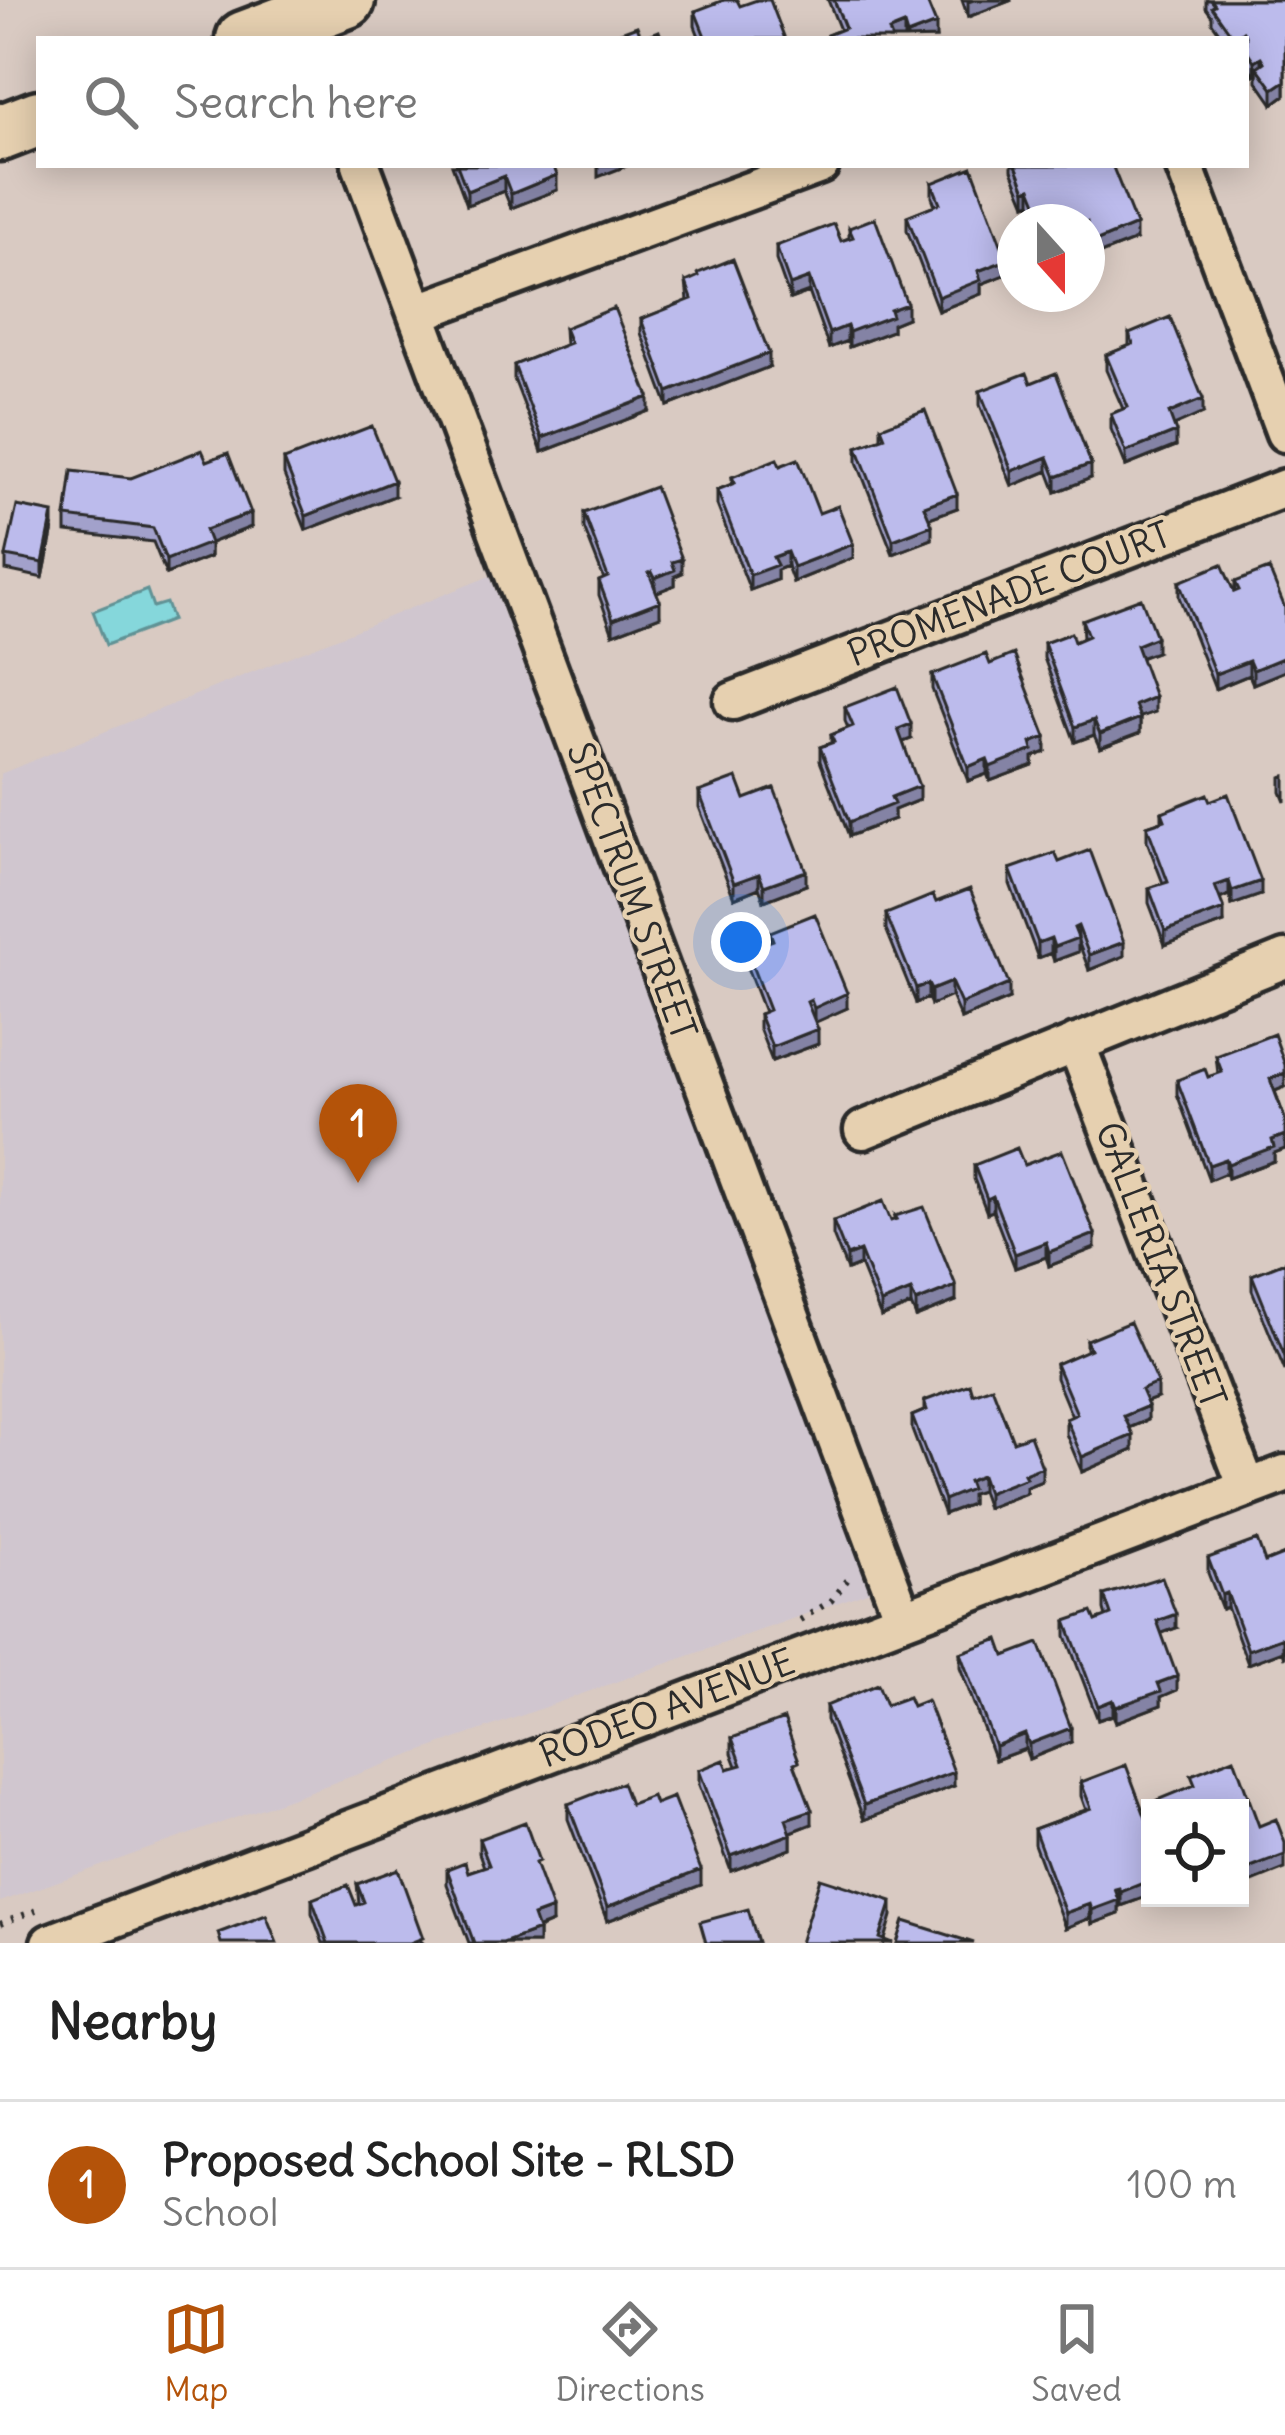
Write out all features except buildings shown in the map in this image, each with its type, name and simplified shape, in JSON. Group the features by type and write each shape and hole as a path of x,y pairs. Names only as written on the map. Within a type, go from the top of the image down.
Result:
{"street":[{"path":"255,36 322,18"},
{"path":"0,133 36,119"},
{"name":"SPECTRUM STREET","path":"362,168 903,1618"},
{"path":"416,314 812,168"},
{"path":"1185,168 1285,433"},
{"name":"PROMENADE COURT","path":"734,701 1285,488"},
{"path":"862,1130 1285,959"},
{"name":"GALLERIA STREET","path":"1076,1043 1246,1487"},
{"name":"RODEO AVENUE","path":"50,1943 1285,1474"}],"shaded area":[{"path":"490,576 870,1591 0,1902 0,774"}],"water":[{"path":"147,590 153,607 166,603 172,620 106,645 93,611"}],"place":[{"name":"Proposed School Site - RLSD","path":"358,1183"}]}
